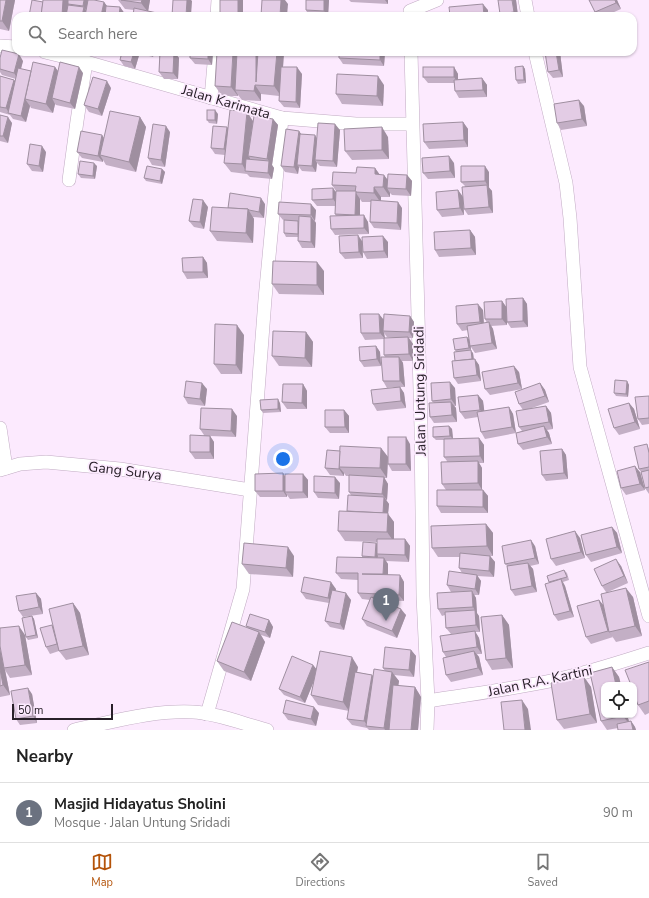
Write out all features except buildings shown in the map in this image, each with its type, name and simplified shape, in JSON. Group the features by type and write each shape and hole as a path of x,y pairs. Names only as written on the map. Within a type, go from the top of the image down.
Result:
{"street":[{"path":"217,12 218,0"},
{"path":"410,9 437,0"},
{"path":"525,0 527,12"},
{"path":"0,46 12,47"},
{"name":"Jalan Karimata","path":"61,56 282,118 356,124 412,124"},
{"path":"212,98 215,56"},
{"name":"Jalan Untung Sridadi","path":"411,56 422,428 423,596 428,701 427,730"},
{"path":"536,56 566,183 570,218 580,367 649,616"},
{"path":"70,180 86,62"},
{"path":"206,714 243,589 264,307 282,118"},
{"path":"0,428 3,469"},
{"name":"Gang Surya","path":"3,469 20,464 46,462 120,469 250,490"},
{"name":"Jalan R.A. Kartini","path":"428,701 556,680 596,670 649,653"},
{"path":"74,730 165,712 193,712 206,714 267,730"}],"place":[{"name":"Masjid Hidayatus Sholini","path":"386,621"}]}
